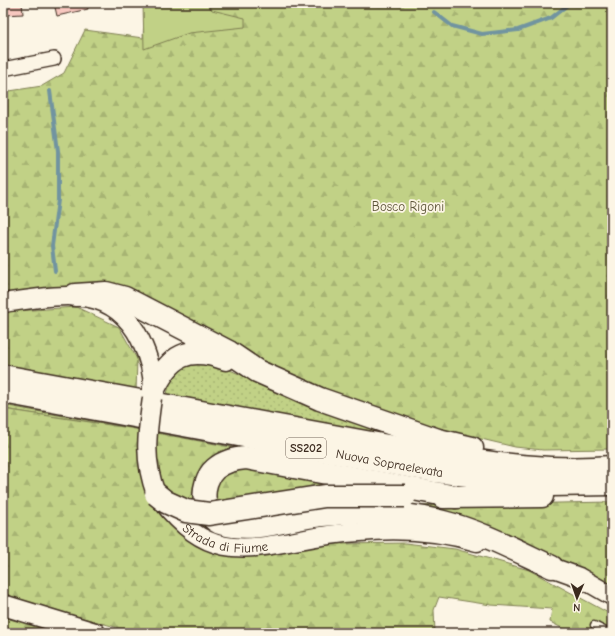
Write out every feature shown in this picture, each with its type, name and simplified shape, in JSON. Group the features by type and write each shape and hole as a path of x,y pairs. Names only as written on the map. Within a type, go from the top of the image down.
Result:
{"highway":[{"path":"75,295 106,293 125,298 229,352 257,371"},
{"path":"152,394 160,375 176,360 185,353 197,352 210,354 257,371 320,399 438,440 480,450 522,456 565,461 612,461"},
{"name":"Nuova Sopraelevata","path":"3,376 468,460 562,469 612,467"},
{"name":"Nuova Sopraelevata","path":"3,392 443,472 550,485 612,484"},
{"path":"456,497 246,458 235,459 223,463 214,470 206,490 209,514 214,521 223,524 251,527 322,515 366,513 399,515 444,522 513,548 552,567"},
{"path":"156,494 166,502 186,511 209,514 325,496 558,496 612,490"}],"main road":[{"name":"Strada di Fiume","path":"3,303 75,295 100,301 112,306 129,322 137,332 146,351 151,372 152,394 146,446 151,480 156,494 172,515 189,530 203,538 232,548 251,548 342,533 386,530 439,534 483,544 552,567 578,577 612,596"},
{"path":"3,605 95,633"}],"street":[{"path":"3,68 54,59"}],"lane":[{"path":"594,625 610,633"}],"green space":[{"path":"143,3 206,3 212,10 245,18 245,27 189,33 144,49"},
{"name":"Bosco Rigoni","path":"169,3 612,3 612,449 543,450 515,447 456,433 344,399 286,375 128,292 51,288 3,294 3,92 42,86 64,73 85,30 143,38 144,18"},
{"path":"76,307 119,327 137,359 136,392 3,366 3,312"},
{"path":"194,361 211,362 310,404 413,440 166,398 171,379 177,371"},
{"path":"3,405 130,428 3,409"},
{"path":"3,409 130,428 269,454 237,453 200,504 342,522 342,544 405,543 455,549 529,570 612,615 612,633 572,633 550,622 552,609 491,605 439,597 434,610 435,633 158,633 119,628 3,596"},
{"path":"241,464 405,496 406,506 612,502 612,587 469,524 223,516 213,496 219,475"},
{"path":"3,617 56,633 3,633"}],"building":[{"path":"3,3 22,3 23,14 3,15"},
{"path":"54,3 87,3 88,9 57,16"}],"waterway":[{"path":"434,12 452,26 482,34 518,30 551,18 570,3"},
{"path":"50,91 58,151 58,200 52,246 55,271"}]}
